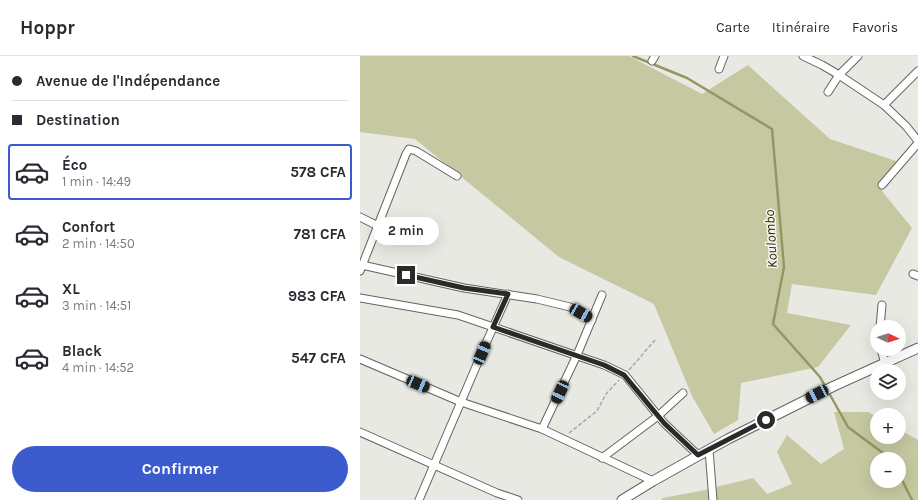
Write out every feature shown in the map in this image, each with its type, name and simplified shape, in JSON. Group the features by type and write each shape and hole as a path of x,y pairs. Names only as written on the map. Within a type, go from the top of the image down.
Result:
{"street":[{"path":"718,69 724,56"},
{"path":"803,56 839,75 884,105 906,126 918,142 882,185"},
{"path":"828,92 839,75 858,56"},
{"path":"884,105 918,71"},
{"path":"457,176 416,151 409,149 361,268 464,288 537,299 570,307 592,320"},
{"path":"360,217 378,226"},
{"path":"419,500 508,294"},
{"path":"542,429 602,295"},
{"path":"360,298 458,315 604,365 624,375 664,423 698,455"},
{"path":"881,320 882,305"},
{"path":"883,356 885,364 918,348"},
{"path":"360,359 461,402 542,429 653,481"},
{"path":"622,500 698,455 817,394 870,370"},
{"path":"602,458 658,416 683,393"},
{"path":"360,432 497,493 518,500"},
{"path":"709,450 713,500"}],"path":[{"path":"563,438 597,412 606,394 655,340"}],"green space":[{"path":"360,56 629,56 702,94 748,65 830,139 902,163 882,191 912,228 876,295 792,284 787,313 851,325 818,367 741,383 738,420 714,434 692,396 654,304 559,257 415,139 360,132"},
{"path":"834,412 868,412 870,413 870,444 906,444 906,433 918,440 918,500 661,500 663,498 753,478 767,494 792,484 777,452 787,435 821,464 844,449"}],"waterway":[{"name":"Koulombo","path":"633,56 687,78 772,129 784,267 773,324 820,377 848,427 882,452"},
{"name":"Koulombo","path":"906,488 912,500"}],"route":[{"path":"406,275 464,288 508,294 493,327 604,365 624,375 664,423 698,455 766,420"}]}
